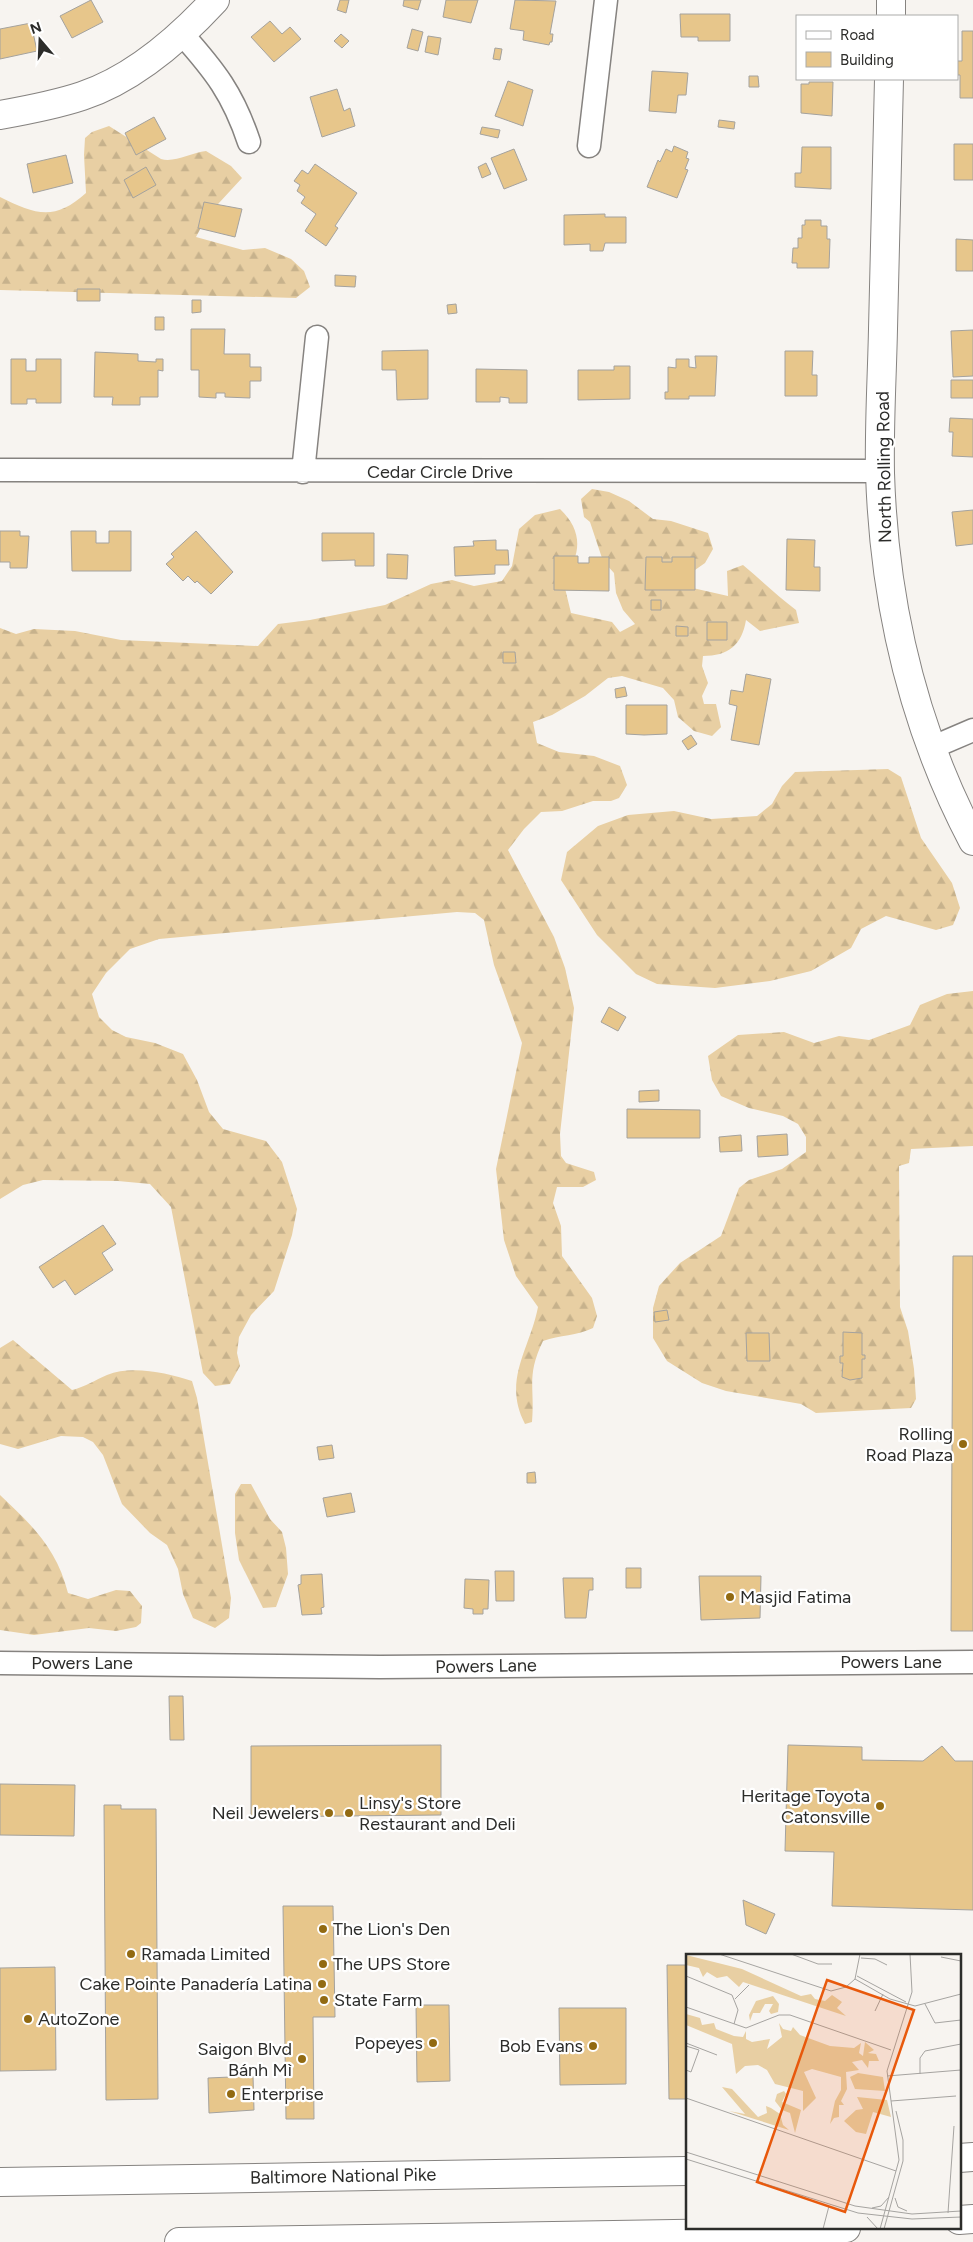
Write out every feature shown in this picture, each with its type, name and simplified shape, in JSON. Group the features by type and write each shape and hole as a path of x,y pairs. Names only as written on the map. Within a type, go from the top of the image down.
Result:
{"main road":[{"path":"0,115 40,108 84,96 117,80 182,34 215,0"},
{"path":"891,0 891,15"},
{"name":"North Rolling Road","path":"890,80 880,471 885,548 897,633 931,748 973,841"},
{"path":"960,2158 973,2157"},
{"name":"Baltimore National Pike","path":"0,2182 686,2171"},
{"path":"960,2220 973,2219"},
{"path":"179,2242 801,2237 836,2230"}],"street":[{"path":"589,146 606,0"},
{"path":"182,34 215,71 228,91 240,116 249,142"},
{"path":"303,472 317,337"},
{"name":"Cedar Circle Drive","path":"0,470 303,472 880,471"},
{"path":"931,748 973,730"},
{"name":"Powers Lane","path":"0,1663 380,1667 973,1662"}],"green space":[{"path":"109,126 161,159 177,159 206,151 231,166 242,178 207,216 196,237 243,250 265,248 291,259 304,271 310,287 296,298 0,290 0,197 24,208 44,212 64,208 75,202 86,193 85,138 92,132"},
{"path":"592,489 609,492 629,501 653,519 671,521 708,533 713,549 705,563 675,584 728,596 727,571 743,565 796,610 799,623 760,631 746,620 741,636 732,647 720,654 703,656 702,666 708,683 702,696 704,704 716,704 721,727 712,736 694,731 678,717 674,700 663,688 622,676 608,678 585,696 552,715 533,722 537,743 559,752 594,756 620,766 627,785 619,798 611,801 593,801 562,811 541,812 524,829 508,850 554,937 565,968 574,1008 560,1134 561,1156 566,1163 594,1172 596,1180 583,1187 557,1187 553,1203 561,1226 562,1256 592,1298 597,1316 593,1328 581,1333 543,1341 533,1373 532,1422 525,1424 516,1393 517,1379 538,1307 516,1276 504,1240 496,1169 522,1043 494,965 484,920 475,913 457,912 159,939 130,949 106,973 92,994 99,1017 112,1030 126,1037 155,1043 183,1054 197,1080 209,1112 223,1129 266,1141 282,1162 297,1209 292,1235 274,1291 251,1315 239,1337 237,1353 240,1366 230,1384 215,1386 203,1373 171,1207 150,1184 118,1181 43,1180 23,1185 0,1199 0,628 16,634 34,629 75,631 121,640 258,646 278,624 310,620 385,605 431,584 452,580 474,586 502,581 512,566 519,529 535,515 560,509 573,526 577,543 574,561 563,580 571,613 612,622 620,632 635,624 623,610 616,593 614,573 603,561 590,522 584,517 581,499"},
{"path":"888,769 901,777 921,838 952,883 960,908 953,925 936,930 886,916 861,929 851,948 811,971 770,981 715,988 657,984 636,974 597,935 561,880 567,852 598,826 628,815 674,811 711,819 757,816 772,804 782,786 795,772"},
{"path":"973,991 973,1146 911,1149 909,1163 899,1166 900,1307 908,1331 914,1369 916,1399 911,1408 816,1413 801,1404 726,1391 702,1383 667,1361 653,1338 653,1308 659,1286 680,1263 721,1236 739,1188 749,1180 782,1169 806,1152 806,1137 798,1124 783,1116 749,1108 721,1096 712,1080 708,1056 738,1035 784,1032 814,1043 839,1036 869,1040 910,1025 920,1005 947,994"},
{"path":"13,1340 72,1390 107,1375 138,1370 172,1375 192,1381 197,1398 231,1598 229,1618 215,1628 193,1618 183,1594 178,1569 167,1545 150,1533 122,1504 103,1455 93,1442 83,1437 61,1436 18,1449 0,1444 0,1348"},
{"path":"241,1484 251,1484 270,1519 282,1532 286,1548 288,1574 276,1607 263,1608 239,1560 235,1533 235,1494"},
{"path":"0,1495 42,1539 57,1563 68,1593 88,1599 116,1590 130,1591 142,1606 141,1623 136,1627 116,1631 89,1628 34,1635 0,1630"}],"building":[{"path":"91,0 103,22 72,38 60,16"},
{"path":"340,0 349,0 346,13 337,10"},
{"path":"404,0 421,0 418,10 403,6"},
{"path":"446,0 478,0 471,23 443,17"},
{"path":"515,0 556,1 550,34 553,34 552,42 549,45 523,40 524,31 510,29"},
{"path":"680,14 730,14 730,41 698,41 698,37 681,37"},
{"path":"270,21 282,34 290,27 301,39 274,62 251,37"},
{"path":"31,23 37,51 0,59 0,29"},
{"path":"412,29 423,32 418,51 407,48"},
{"path":"962,31 973,31 973,98 960,98 958,61 962,61"},
{"path":"341,34 349,41 342,48 334,41"},
{"path":"428,36 441,38 438,55 425,52"},
{"path":"495,48 502,49 500,60 493,59"},
{"path":"652,71 688,73 686,95 678,95 676,113 649,111"},
{"path":"749,76 758,76 759,87 749,87"},
{"path":"508,81 533,90 523,126 495,116"},
{"path":"809,82 833,82 832,116 801,113 801,84 809,84"},
{"path":"337,89 344,111 350,108 355,126 322,137 310,97"},
{"path":"154,117 166,139 136,155 125,133"},
{"path":"719,120 735,122 734,129 718,127"},
{"path":"482,127 500,130 498,138 480,134"},
{"path":"954,144 973,144 973,180 954,180"},
{"path":"674,146 688,152 686,158 689,159 685,169 688,170 677,198 647,187 658,160 660,162 666,149 672,152"},
{"path":"802,147 831,147 831,189 795,187 795,173 801,173"},
{"path":"514,149 527,180 504,189 491,158"},
{"path":"66,155 73,183 33,193 27,164"},
{"path":"486,163 491,174 482,178 478,167"},
{"path":"315,164 357,193 335,226 338,228 326,246 305,231 316,214 301,203 305,197 297,191 300,185 294,181 302,170 308,174"},
{"path":"146,167 156,185 133,198 124,180"},
{"path":"204,202 242,209 235,237 198,228"},
{"path":"605,214 605,217 626,217 626,243 605,243 603,251 590,251 590,244 564,245 564,215"},
{"path":"805,220 821,220 821,226 827,226 827,239 830,239 829,268 797,268 797,263 792,263 793,248 798,248 798,238 802,238 802,225 805,225"},
{"path":"956,239 973,240 973,271 956,271"},
{"path":"335,275 356,276 355,287 335,286"},
{"path":"77,289 100,289 100,301 77,301"},
{"path":"192,300 201,300 201,312 192,313"},
{"path":"456,304 457,313 448,314 447,305"},
{"path":"155,317 164,317 164,330 155,330"},
{"path":"191,329 225,329 224,354 250,354 250,367 261,367 261,381 250,381 250,398 225,397 225,393 216,393 216,398 199,397 199,370 191,370"},
{"path":"973,330 973,376 953,377 951,331"},
{"path":"428,350 428,399 397,400 396,370 382,370 382,351"},
{"path":"785,351 813,351 812,375 817,375 817,396 785,396"},
{"path":"95,352 138,354 138,361 156,362 156,359 163,359 163,371 158,370 158,397 140,397 140,405 112,405 113,397 94,397"},
{"path":"695,356 717,356 715,396 689,396 689,399 665,399 665,392 668,392 668,367 676,368 676,359 689,359 689,367 696,368"},
{"path":"11,359 26,359 26,371 36,371 36,359 61,359 61,403 36,403 36,399 27,399 27,404 11,404"},
{"path":"614,366 630,366 630,399 578,400 578,370 614,370"},
{"path":"476,369 527,370 527,403 509,403 509,398 500,397 500,402 476,402"},
{"path":"951,380 973,380 973,398 951,398"},
{"path":"950,418 973,419 973,457 952,456 953,432 949,432"},
{"path":"973,510 973,544 956,546 952,512"},
{"path":"0,531 20,531 20,536 29,536 27,568 10,568 10,562 0,562"},
{"path":"71,531 96,531 96,543 109,543 109,531 131,531 131,571 72,571"},
{"path":"196,531 233,572 211,594 197,581 195,583 188,576 183,581 166,564 174,557 171,554"},
{"path":"322,533 374,533 374,566 355,566 355,560 322,561"},
{"path":"787,539 815,540 814,567 820,567 820,591 786,590"},
{"path":"496,540 496,550 508,550 509,565 495,565 495,574 455,576 454,547 474,546 473,541"},
{"path":"387,554 408,555 407,579 387,578"},
{"path":"554,556 578,556 578,563 589,563 589,557 609,557 609,591 554,590"},
{"path":"646,557 662,557 662,562 672,562 672,557 695,557 695,590 645,590"},
{"path":"651,600 661,600 661,610 651,610"},
{"path":"707,622 727,622 727,640 707,640"},
{"path":"676,626 688,627 688,636 676,636"},
{"path":"503,652 515,652 516,663 503,663"},
{"path":"746,674 771,679 759,745 731,740 737,706 729,704 731,690 743,692"},
{"path":"625,687 627,696 616,698 615,689"},
{"path":"626,705 667,705 667,734 626,734"},
{"path":"691,735 697,744 688,750 682,741"},
{"path":"609,1007 626,1017 618,1031 601,1022"},
{"path":"659,1090 659,1101 639,1102 639,1091"},
{"path":"627,1109 700,1110 700,1138 627,1138"},
{"path":"787,1134 788,1155 758,1157 757,1136"},
{"path":"741,1135 742,1151 720,1152 719,1137"},
{"path":"103,1225 116,1244 102,1253 113,1270 75,1295 65,1280 53,1288 39,1267"},
{"name":"Rolling Road Plaza","path":"953,1256 973,1256 973,1631 951,1631"},
{"path":"667,1310 669,1320 655,1322 654,1312"},
{"path":"843,1332 862,1333 862,1355 865,1355 865,1359 862,1359 862,1378 850,1380 842,1377 843,1363 840,1363 840,1356 843,1356"},
{"path":"746,1333 769,1333 770,1361 747,1361"},
{"path":"332,1445 334,1458 319,1460 317,1447"},
{"path":"535,1472 536,1483 527,1483 527,1473"},
{"path":"351,1493 355,1512 327,1517 323,1498"},
{"path":"626,1568 641,1568 641,1588 626,1588"},
{"path":"495,1571 514,1571 514,1601 496,1601"},
{"path":"322,1574 324,1607 321,1608 322,1614 302,1615 298,1585 301,1584 301,1575"},
{"name":"Masjid Fatima","path":"699,1576 761,1576 760,1618 701,1620"},
{"path":"563,1578 593,1578 593,1590 589,1590 586,1618 565,1618"},
{"path":"465,1579 489,1580 488,1609 483,1609 483,1614 473,1614 473,1609 464,1608"},
{"path":"169,1696 183,1696 184,1740 170,1740"},
{"path":"441,1745 441,1815 251,1817 251,1746"},
{"name":"Heritage Toyota Catonsville","path":"788,1745 862,1747 862,1760 923,1761 942,1746 955,1761 973,1761 973,1910 832,1906 834,1852 785,1851"},
{"path":"0,1784 75,1785 74,1836 0,1835"},
{"name":"Ramada Limited","path":"104,1805 121,1805 121,1809 156,1809 158,2099 106,2100"},
{"path":"743,1900 775,1914 766,1934 746,1925"},
{"path":"283,1906 333,1906 335,2017 313,2017 314,2119 286,2119"},
{"path":"667,1965 686,1965 686,2099 669,2099"},
{"name":"AutoZone","path":"55,1967 56,2070 0,2071 0,1968"},
{"name":"Popeyes","path":"416,2005 449,2005 450,2081 417,2082"},
{"name":"Bob Evans","path":"559,2008 626,2008 626,2084 560,2085"},
{"name":"Enterprise","path":"253,2076 254,2110 209,2113 208,2078"}],"place":[{"name":"Rolling Road Plaza","path":"963,1444"},
{"name":"Masjid Fatima","path":"730,1597"},
{"name":"Heritage Toyota Catonsville","path":"880,1806"},
{"name":"Neil Jewelers","path":"329,1813"},
{"name":"Linsy's Store Restaurant and Deli","path":"349,1813"},
{"name":"The Lion's Den","path":"323,1929"},
{"name":"Ramada Limited","path":"131,1954"},
{"name":"The UPS Store","path":"323,1964"},
{"name":"Cake Pointe Panadería Latina","path":"322,1984"},
{"name":"State Farm","path":"324,2000"},
{"name":"AutoZone","path":"28,2019"},
{"name":"Popeyes","path":"433,2043"},
{"name":"Bob Evans","path":"593,2046"},
{"name":"Saigon Blvd Bánh Mì","path":"302,2059"},
{"name":"Enterprise","path":"231,2094"}]}
